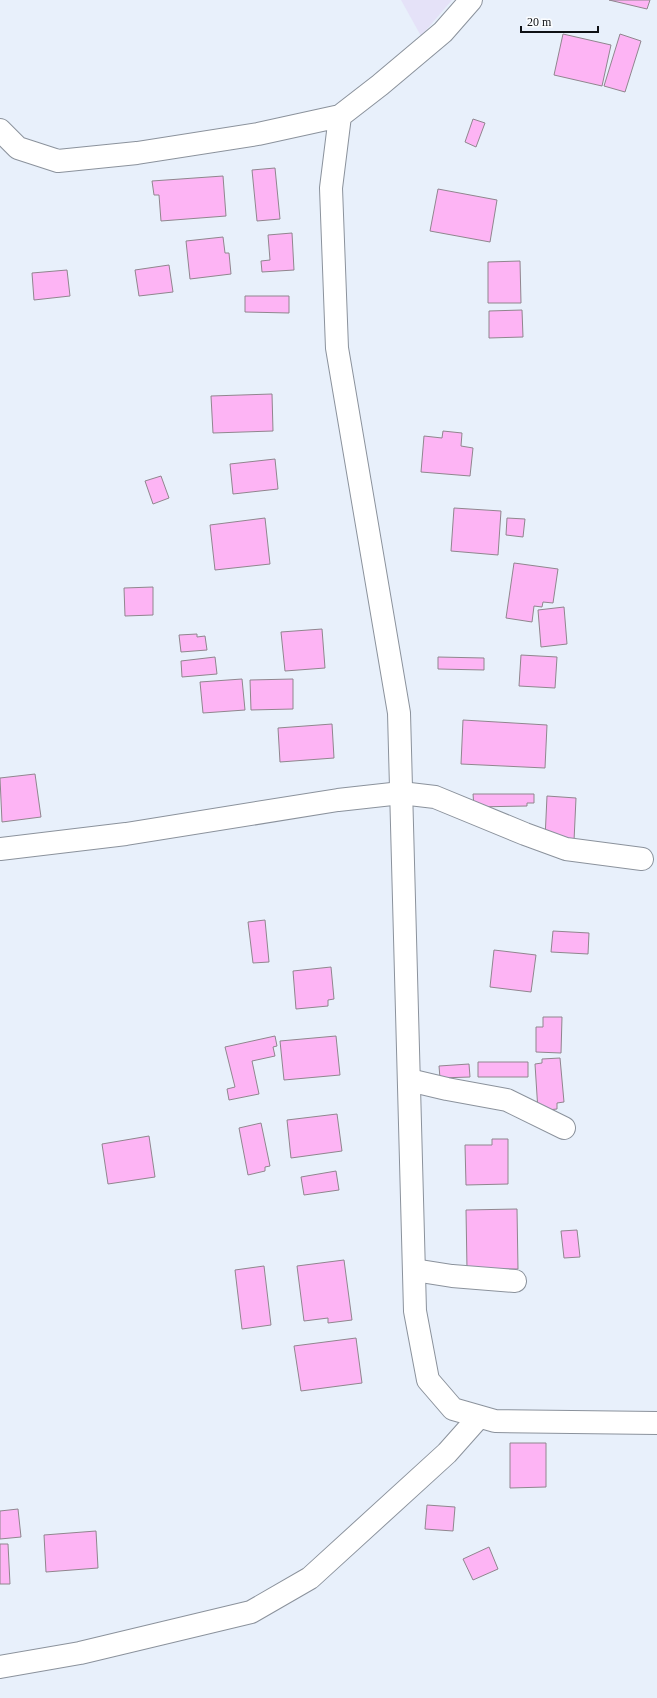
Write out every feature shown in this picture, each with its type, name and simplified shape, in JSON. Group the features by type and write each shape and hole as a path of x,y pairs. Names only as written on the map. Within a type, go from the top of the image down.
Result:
{"street":[{"path":"0,130 18,148 58,161 137,153 258,134 340,116 380,86 443,32 471,0"},
{"path":"340,116 331,188 337,348 398,713 415,1311 428,1380 453,1409 495,1421 657,1423"},
{"path":"0,849 126,834 338,800 401,793 435,797 566,849 642,859"},
{"path":"409,1080 447,1089 507,1100 564,1128"},
{"path":"414,1270 452,1276 515,1281"},
{"path":"0,1667 80,1653 251,1612 310,1578 447,1453 479,1417"}],"shaded area":[{"path":"401,0 452,0 421,36"}],"building":[{"path":"609,0 650,0 647,9"},
{"path":"563,34 611,45 602,86 554,75"},
{"path":"620,34 641,41 625,92 604,86"},
{"path":"473,119 485,123 476,147 465,142"},
{"path":"275,168 280,219 257,221 252,170"},
{"path":"223,176 226,216 161,221 159,195 154,195 152,181"},
{"path":"438,189 497,200 490,242 430,231"},
{"path":"292,233 294,270 262,272 261,261 270,260 268,235"},
{"path":"223,237 225,253 229,253 231,274 190,279 186,241"},
{"path":"520,261 521,303 488,303 488,262"},
{"path":"169,265 173,292 139,296 135,270"},
{"path":"67,270 70,296 34,300 32,273"},
{"path":"245,296 289,296 289,313 245,312"},
{"path":"522,310 523,337 489,338 489,311"},
{"path":"272,394 273,431 213,433 211,396"},
{"path":"443,431 462,433 461,446 473,448 470,476 421,472 424,436 442,438"},
{"path":"275,459 278,489 233,494 230,464"},
{"path":"161,476 169,498 153,504 145,481"},
{"path":"454,508 501,511 498,555 451,551"},
{"path":"265,518 270,564 215,570 210,525"},
{"path":"507,518 525,519 523,537 506,535"},
{"path":"514,563 558,569 553,603 543,602 542,607 534,606 532,622 506,618"},
{"path":"153,587 153,615 125,616 124,588"},
{"path":"564,607 567,644 541,647 538,610"},
{"path":"322,629 325,668 285,671 281,632"},
{"path":"197,634 197,637 205,636 207,650 181,652 179,635"},
{"path":"521,655 557,657 555,688 519,686"},
{"path":"215,657 217,674 182,677 181,661"},
{"path":"438,657 484,658 484,670 438,669"},
{"path":"242,679 245,710 203,713 200,682"},
{"path":"293,679 293,709 251,710 250,680"},
{"path":"463,720 547,725 545,768 461,764"},
{"path":"332,724 334,758 280,762 278,728"},
{"path":"35,774 41,817 2,822 0,778"},
{"path":"473,794 534,794 534,803 527,803 527,806 474,807"},
{"path":"547,796 576,798 574,841 545,839"},
{"path":"265,920 269,962 253,963 248,922"},
{"path":"553,931 589,933 588,954 551,952"},
{"path":"494,950 536,955 531,992 490,987"},
{"path":"331,967 334,999 328,1000 328,1006 296,1009 293,971"},
{"path":"543,1017 562,1017 561,1053 536,1052 536,1027 543,1027"},
{"path":"275,1036 277,1046 273,1047 275,1056 252,1061 259,1094 229,1100 227,1089 235,1087 225,1047"},
{"path":"336,1036 340,1075 284,1080 280,1041"},
{"path":"560,1058 564,1102 557,1103 557,1109 538,1111 535,1064 542,1063 542,1059"},
{"path":"478,1062 528,1062 528,1077 478,1077"},
{"path":"469,1064 470,1077 440,1078 439,1066"},
{"path":"337,1114 342,1151 291,1158 287,1120"},
{"path":"261,1123 270,1166 265,1167 265,1171 248,1175 239,1128"},
{"path":"149,1136 155,1177 108,1184 102,1144"},
{"path":"492,1139 508,1139 508,1184 466,1185 465,1145 492,1145"},
{"path":"336,1171 339,1190 304,1195 301,1177"},
{"path":"517,1209 518,1269 467,1269 466,1210"},
{"path":"577,1230 580,1257 564,1258 561,1231"},
{"path":"344,1260 352,1320 328,1323 328,1318 304,1321 297,1266"},
{"path":"264,1266 271,1325 242,1329 235,1270"},
{"path":"356,1338 362,1383 301,1391 294,1346"},
{"path":"510,1443 546,1443 546,1487 510,1488"},
{"path":"427,1505 455,1507 453,1531 425,1529"},
{"path":"18,1509 21,1537 0,1539 0,1511"},
{"path":"96,1531 98,1568 46,1572 44,1535"},
{"path":"0,1544 8,1544 10,1584 0,1584"},
{"path":"489,1547 498,1569 473,1580 463,1559"}]}
